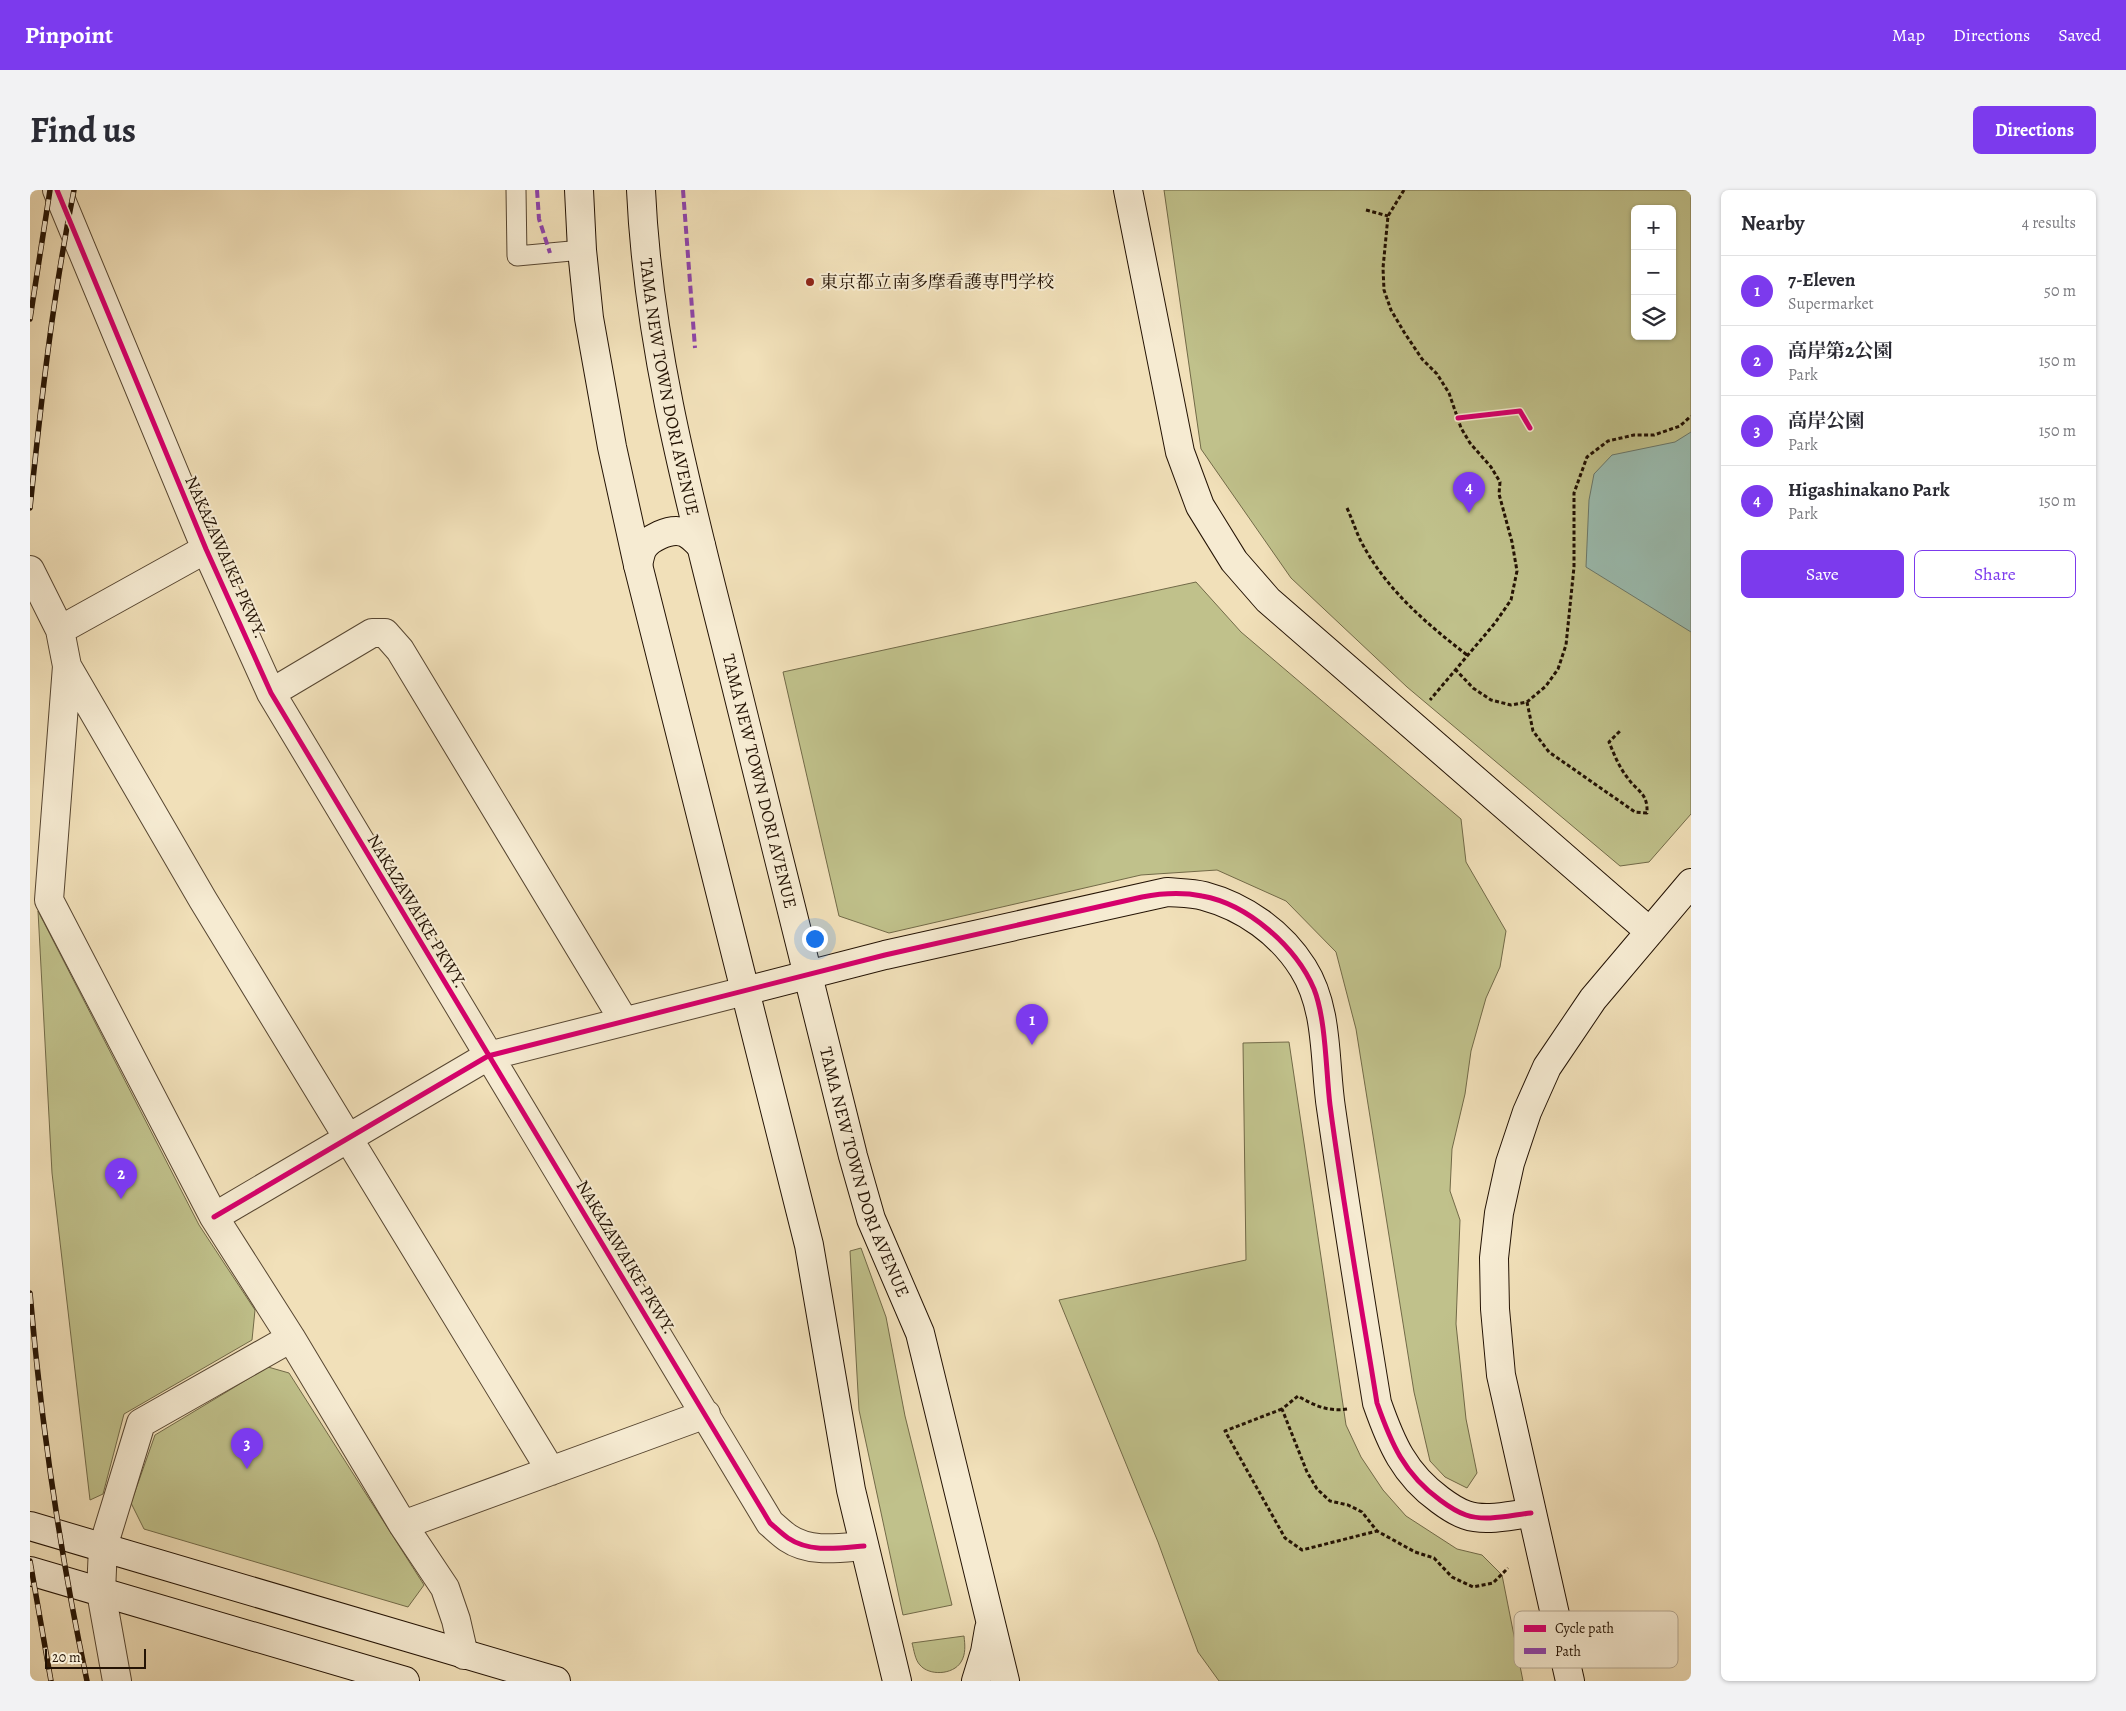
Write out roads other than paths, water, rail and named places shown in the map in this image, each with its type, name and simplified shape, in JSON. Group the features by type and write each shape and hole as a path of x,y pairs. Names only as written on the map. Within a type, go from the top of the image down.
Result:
{"street":[{"name":"NAKAZAWAIKE PKWY.","path":"57,190 206,549 271,693 770,1523 789,1539 811,1548 832,1549 864,1546"},
{"path":"579,190 582,250 589,318 612,447 638,565 809,1245 851,1490 897,1681"},
{"name":"TAMA NEW TOWN DORI AVENUE","path":"641,190 650,285 662,360 676,439 701,546 850,1146 871,1219 920,1333 1005,1681"},
{"path":"1128,190 1180,452 1200,506 1234,561 1268,600 1649,931"},
{"path":"638,565 642,549 651,540 666,532 681,532 692,537 701,546"},
{"path":"60,630 206,549"},
{"path":"30,570 60,630 67,666 49,900 214,1217 291,1338 403,1526 445,1588 456,1620 464,1655"},
{"path":"271,693 372,633 385,634 400,650 624,1021"},
{"path":"67,666 203,900 552,1471"},
{"path":"1554,1611 1501,1376 1495,1301 1494,1258 1498,1213 1510,1163 1526,1112 1547,1067 1593,999 1691,883"},
{"path":"214,1217 488,1056 808,975 1167,892 1204,896 1258,920 1282,942 1302,967 1314,990 1321,1014 1330,1105 1376,1403 1389,1438 1408,1470 1428,1491 1450,1507 1467,1516 1486,1518 1531,1513"},
{"path":"117,1681 101,1592 102,1547 141,1423 291,1338"},
{"path":"403,1526 706,1414"},
{"path":"30,1526 556,1681"},
{"path":"30,1570 405,1681"},
{"path":"976,1681 985,1652 989,1617"},
{"path":"1567,1668 1570,1681"}],"lane":[{"path":"516,190 518,256 582,250"}],"water":[{"path":"1691,432 1691,632 1586,567 1589,500 1594,474 1612,455 1675,442"}],"railway":[{"path":"30,319 50,190"},
{"path":"30,508 43,388 74,190"},
{"path":"30,1293 52,1488 68,1585 87,1681"},
{"path":"30,1561 51,1681"}],"place":[{"name":"東京都立南多摩看護専門学校","path":"810,282"},
{"name":"Higashinakano Park","path":"1469,513"},
{"name":"7-Eleven","path":"1032,1045"},
{"name":"高岸第2公園","path":"121,1199"},
{"name":"高岸公園","path":"247,1469"}]}
